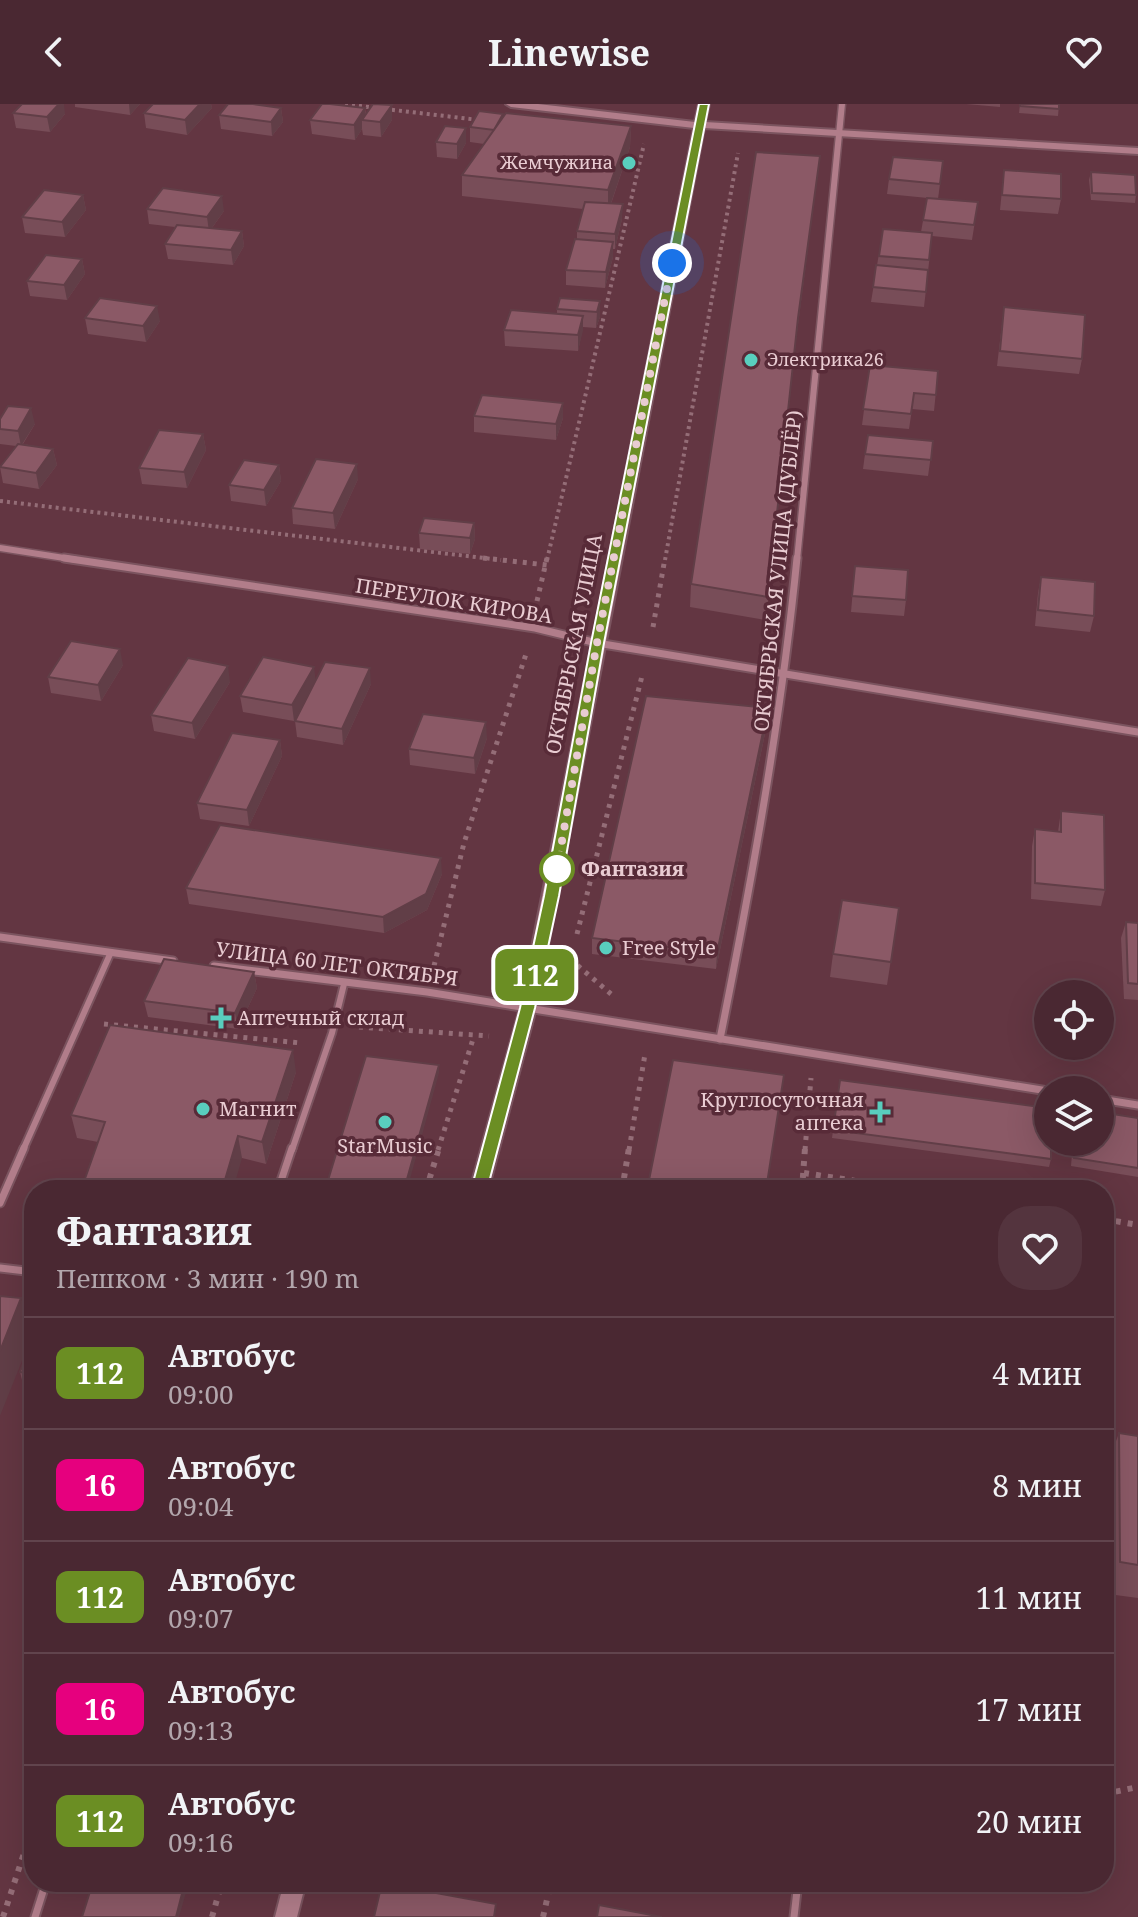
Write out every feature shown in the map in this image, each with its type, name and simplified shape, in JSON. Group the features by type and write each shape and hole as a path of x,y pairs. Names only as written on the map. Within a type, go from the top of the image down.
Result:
{"main road":[{"path":"511,104 698,125 1138,151"},
{"name":"ОКТЯБРЬСКАЯ УЛИЦА","path":"482,1180 528,1008 557,868 597,643 704,104"},
{"path":"286,1917 292,1892"}],"street":[{"name":"ОКТЯБРЬСКАЯ УЛИЦА (ДУБЛЁР)","path":"720,1039 758,847 786,674 842,104"},
{"name":"ПЕРЕУЛОК КИРОВА","path":"0,548 535,628 597,643 1138,732"},
{"name":"УЛИЦА 60 ЛЕТ ОКТЯБРЯ","path":"0,937 188,963"},
{"name":"УЛИЦА 60 ЛЕТ ОКТЯБРЯ","path":"204,965 427,992 1034,1089"},
{"path":"1114,1101 1138,1105"}],"lane":[{"path":"0,1203 111,952"},
{"path":"281,1180 332,1033 344,984"},
{"path":"0,1268 24,1271"},
{"path":"35,1917 43,1892"},
{"path":"794,1917 797,1892"}],"path":[{"path":"418,1031 464,843 535,628 538,590 547,565 650,120"},
{"path":"0,501 547,565"},
{"path":"79,1021 316,1044 332,1033"},
{"path":"429,1180 474,1036"},
{"path":"803,1180 812,1053"},
{"path":"804,1173 849,1180"},
{"path":"1114,1221 1138,1225"},
{"path":"1114,1792 1138,1787"},
{"path":"3,1917 24,1859"},
{"path":"212,1917 219,1892"},
{"path":"543,1917 549,1892"}],"building":[{"path":"22,104 59,104 47,117 13,113"},
{"path":"153,104 200,104 185,120 144,113"},
{"path":"228,104 281,108 271,122 219,115"},
{"path":"322,104 365,108 354,125 310,120"},
{"path":"373,104 392,105 380,122 362,120"},
{"path":"1059,104 1059,109 1020,106"},
{"path":"479,111 503,114 494,130 470,127"},
{"path":"506,113 631,126 608,190 462,175"},
{"path":"445,126 466,128 457,144 436,142"},
{"path":"756,152 820,156 798,318 768,597 691,584"},
{"path":"893,157 943,161 940,184 889,179"},
{"path":"1004,170 1061,174 1061,199 1002,195"},
{"path":"1091,172 1135,175 1136,195 1092,193"},
{"path":"163,188 222,196 207,217 147,209"},
{"path":"44,190 83,195 62,222 22,217"},
{"path":"927,198 978,202 974,225 923,220"},
{"path":"585,202 623,204 615,234 577,231"},
{"path":"177,225 242,231 231,250 165,244"},
{"path":"883,229 932,233 929,260 879,256"},
{"path":"575,239 613,242 606,272 566,270"},
{"path":"46,255 82,259 64,285 27,281"},
{"path":"876,265 928,270 926,292 873,287"},
{"path":"100,298 157,306 143,326 85,318"},
{"path":"560,298 600,301 597,312 557,309"},
{"path":"1004,307 1085,315 1082,359 1000,351"},
{"path":"511,310 583,316 578,335 504,330"},
{"path":"870,365 938,371 936,395 914,393 911,414 863,409"},
{"path":"482,395 563,403 556,424 474,416"},
{"path":"8,406 31,408 18,431 0,429 0,419"},
{"path":"159,430 203,434 184,472 139,468"},
{"path":"868,435 933,441 931,460 865,454"},
{"path":"18,444 53,449 36,473 0,467"},
{"path":"316,459 357,464 333,513 292,508"},
{"path":"244,460 279,465 264,490 229,485"},
{"path":"424,518 474,523 470,538 419,533"},
{"path":"855,566 908,570 906,600 852,596"},
{"path":"1041,577 1095,582 1094,616 1038,610"},
{"path":"71,641 120,649 98,685 48,677"},
{"path":"263,657 314,667 292,705 240,696"},
{"path":"188,658 228,666 192,723 151,715"},
{"path":"325,662 370,668 342,729 295,721"},
{"path":"646,696 768,708 717,953 592,938"},
{"path":"423,714 486,722 474,758 409,749"},
{"path":"232,733 280,740 247,810 197,803"},
{"path":"1061,811 1104,815 1105,890 1035,883 1035,829 1061,832"},
{"path":"220,825 441,858 426,894 383,917 186,888"},
{"path":"842,900 899,908 891,962 833,954"},
{"path":"1126,922 1138,923 1138,984 1128,983"},
{"path":"164,959 254,972 235,1013 144,1001"},
{"path":"110,1025 293,1050 262,1142 238,1136 225,1180 85,1180 105,1122 71,1115"},
{"path":"366,1056 439,1065 407,1180 328,1180"},
{"path":"673,1060 784,1075 768,1180 649,1180"},
{"path":"840,1080 1034,1106 1034,1156 1051,1156 1051,1159 833,1130"},
{"path":"1114,1114 1138,1118 1138,1168 1074,1158 1114,1156"},
{"path":"0,1296 21,1298 0,1351"},
{"path":"1119,1433 1138,1436 1138,1565 1120,1562"},
{"path":"90,1892 182,1892 176,1917 82,1917"},
{"path":"380,1892 431,1892 496,1904 494,1917 374,1917"},
{"path":"599,1905 662,1917 597,1917"}],"bus line":[{"name":"112","path":"482,1180 528,1008 557,868 597,643 704,104"}],"place":[{"name":"Жемчужина","path":"629,163"},
{"name":"Электрика26","path":"751,360"},
{"name":"Фантазия","path":"557,869"},
{"name":"Free Style","path":"606,948"},
{"name":"Аптечный склад","path":"221,1018"},
{"name":"Магнит","path":"203,1109"},
{"name":"Круглосуточная аптека","path":"880,1112"},
{"name":"StarMusic","path":"385,1122"}],"route":[{"path":"557,869 597,643 672,263"}]}
